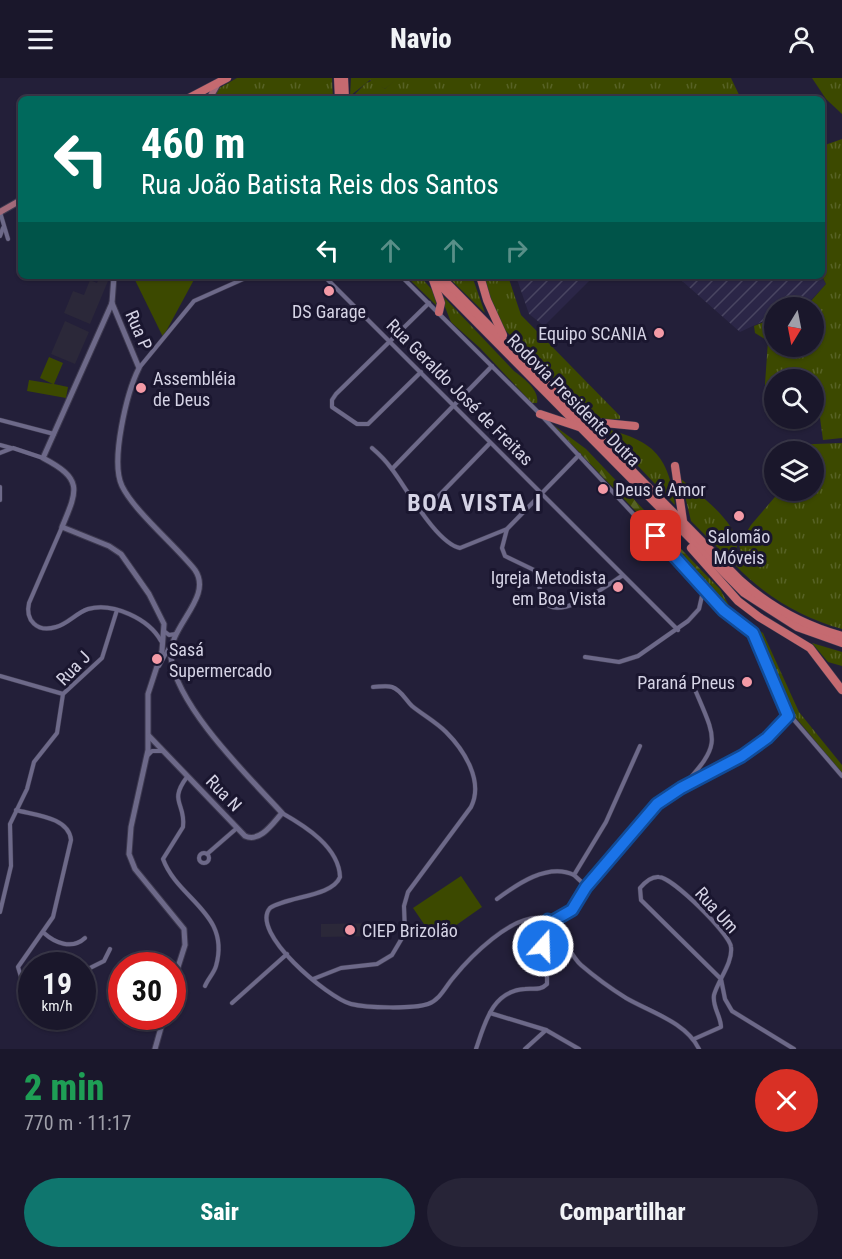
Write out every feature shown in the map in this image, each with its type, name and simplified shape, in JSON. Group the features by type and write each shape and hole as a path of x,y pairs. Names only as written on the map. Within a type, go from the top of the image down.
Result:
{"highway":[{"path":"338,78 339,96"},
{"path":"344,78 345,96"},
{"path":"193,96 225,79"},
{"path":"432,279 441,303 438,312"},
{"name":"Rodovia Presidente Dutra","path":"434,279 684,522 740,580 771,605 806,623 842,636"},
{"name":"Rodovia Presidente Dutra","path":"443,279 508,344 646,494 753,601 797,627 842,643"},
{"path":"481,279 487,300 508,344"},
{"path":"540,414 583,424 635,426"},
{"path":"675,466 684,522"},
{"path":"646,494 738,601 759,617 810,648 842,690"}],"main road":[{"path":"210,96 212,90 225,79"},
{"path":"0,212 18,202"}],"street":[{"path":"0,212 8,239"},
{"path":"0,236 3,224"},
{"path":"43,459 112,303 114,279"},
{"path":"164,647 174,637 199,592 200,577 126,494 119,475 125,405 139,368 194,301 243,279"},
{"name":"Rua Geraldo José de Freitas","path":"327,279 678,630"},
{"path":"404,279 540,414 731,616 753,634 788,716 842,776"},
{"name":"Rua P","path":"112,303 139,368"},
{"path":"421,372 373,421 365,425 357,424 332,407 332,400 429,303"},
{"path":"392,469 492,366"},
{"path":"0,420 54,434"},
{"path":"423,512 490,443"},
{"path":"0,445 43,459 67,472 74,484 73,499 29,603 27,615 31,622 42,628 51,628 87,610 103,607 117,610 137,619 156,634 198,716 234,761 282,813 308,827 335,861 340,873 337,883 326,889 275,905 267,912 269,933 325,991 353,1005 428,1004 441,995 478,951 496,936 532,919 550,921 572,910 586,887 657,804 681,788 742,756 767,738 788,716"},
{"path":"0,453 13,448"},
{"path":"372,448 392,469 446,539 460,548 507,529 579,455"},
{"path":"0,487 0,500"},
{"path":"62,527 109,546 121,554 149,594 163,620 165,631 159,668 154,674"},
{"path":"507,529 502,548 505,555 534,570 543,598 549,606 562,608 573,605 622,576"},
{"path":"585,657 626,661 678,630 699,609 704,588"},
{"name":"Rua J","path":"0,912 11,866 10,829 16,810 27,789 34,762 57,733 63,694 102,658 117,610"},
{"path":"165,631 174,637"},
{"path":"156,634 165,631"},
{"path":"165,631 164,647 147,700 149,736 147,756 133,816 129,855 139,875 184,929 185,945 183,952"},
{"path":"174,637 171,655 174,668"},
{"path":"159,668 166,665 174,668"},
{"path":"0,676 63,694"},
{"path":"313,979 341,968 377,964 392,955 405,933 406,896 471,807 477,792 470,767 445,730 413,707 397,689 389,686 373,687"},
{"path":"681,788 705,761 713,744 711,730 696,692"},
{"name":"Rua N","path":"149,736 248,837 254,838 282,813"},
{"path":"574,874 606,822 640,746"},
{"path":"147,756 155,751 166,753"},
{"path":"188,777 180,787 177,797 183,827 163,859 178,885 205,910 214,925 218,958 205,986"},
{"path":"16,810 58,822 70,835 69,854 58,904 44,933 29,952"},
{"path":"207,854 237,828"},
{"path":"497,899 535,877 560,871 574,874 586,887"},
{"name":"Rua Um","path":"694,1039 721,1027 714,1000 732,952 728,937 671,882 657,876 646,881 639,890 641,900 721,979"},
{"path":"550,921 572,956 592,974 694,1039 699,1049"},
{"path":"476,1049 496,1002 505,994 545,986 548,978 542,951 550,921"},
{"path":"44,933 55,942 63,944 76,944 85,938"},
{"path":"96,965 104,961 110,949"},
{"path":"232,1003 287,954"},
{"path":"721,979 725,999 735,1014 794,1049"},
{"path":"490,1012 546,1030 579,1049"},
{"path":"155,1049 160,1030"},
{"path":"525,1049 546,1030"}],"shaded area":[{"path":"99,279 108,281 90,324 64,313 73,291 84,295 90,280 97,283"},
{"path":"517,279 591,279 544,326 529,314"},
{"path":"681,279 823,279 826,284 814,297 764,297 764,321 740,332"},
{"path":"65,321 89,332 75,364 51,354"},
{"name":"CIEP Brizolão","path":"379,923 379,936 321,937 321,924"}],"green space":[{"path":"237,78 332,78 333,96 213,96 214,91"},
{"path":"351,78 397,79 385,89 370,80 350,96"},
{"path":"397,78 731,78 740,96 353,96 366,83 373,80 385,89"},
{"path":"812,78 842,78 842,114 825,96"},
{"path":"842,139 842,438 823,440 824,369 766,369 767,357 824,357 824,297 815,297 826,284 825,145"},
{"path":"134,279 194,279 163,337"},
{"path":"409,279 423,279 433,291 437,306"},
{"path":"450,279 473,279 485,313"},
{"path":"483,279 509,279 521,315 620,416 620,419 601,420 591,416 503,328"},
{"path":"439,292 530,385 536,394 537,403 532,403 480,348 451,322"},
{"path":"764,322 764,339 755,333 754,326"},
{"path":"49,357 63,363 54,384 68,387 66,398 27,391 29,380 53,384 40,378"},
{"path":"552,424 586,449 704,573 696,574"},
{"path":"602,428 634,438 655,452 668,473 675,505"},
{"path":"842,443 842,629 798,612 784,604 758,586 735,565 741,554 739,544 751,525 771,501 824,501 824,444"},
{"path":"681,479 720,513 729,524 735,535 737,546 734,556 724,554 691,521"},
{"path":"704,573 720,589 733,613 763,633 799,712 842,765 842,773 786,706 756,636 728,613 696,574"},
{"path":"812,643 842,652 842,666 828,662"},
{"path":"461,876 482,907 435,940 413,908"}],"place":[{"name":"DS Garage","path":"329,291"},
{"name":"Equipo SCANIA","path":"659,333"},
{"name":"Assembléia de Deus","path":"141,388"},
{"name":"Deus é Amor","path":"603,489"},
{"name":"Salomão Móveis","path":"739,516"},
{"name":"Igreja Metodista em Boa Vista","path":"618,587"},
{"name":"Sasá Supermercado","path":"157,659"},
{"name":"Paraná Pneus","path":"747,682"},
{"name":"CIEP Brizolão","path":"350,930"}],"district":[{"name":"BOA VISTA I","path":"475,503"}],"route":[{"path":"543,946 548,920 551,922 572,910 586,887 657,804 668,795 742,756 767,738 788,716 753,633 723,610 656,536"}]}
